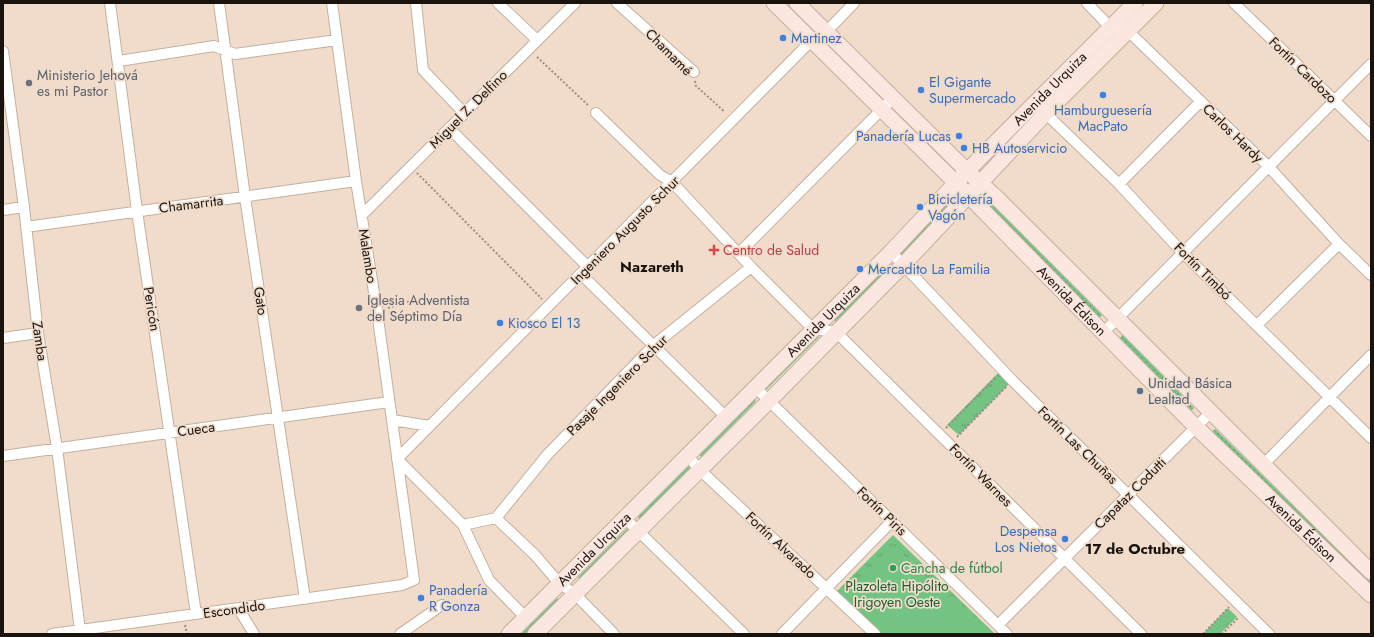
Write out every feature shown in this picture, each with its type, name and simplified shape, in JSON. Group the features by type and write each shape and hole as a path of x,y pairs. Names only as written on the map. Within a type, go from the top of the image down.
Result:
{"main road":[{"name":"Avenida Édison","path":"774,3 956,183 968,197 1196,427 1371,595"},
{"name":"Avenida Édison","path":"797,3 967,171 982,182 1371,572"},
{"name":"Avenida Urquiza","path":"535,634 904,265 982,182 1110,27 1135,3"},
{"name":"Avenida Urquiza","path":"509,634 626,519 891,252 967,171 1041,109 1128,31 1156,3"}],"street":[{"name":"Pericón","path":"110,3 119,61 137,211 171,432 196,614"},
{"name":"Gato","path":"219,3 305,599"},
{"name":"Malambo","path":"332,3 356,181 377,311 414,580"},
{"path":"416,3 423,70 464,113"},
{"path":"498,3 537,40"},
{"name":"Miguel Z. Delfino","path":"362,215 575,3"},
{"name":"Chamamé","path":"617,3 694,72"},
{"name":"Ingeniero Augusto Schur","path":"397,459 812,40 826,32 854,3"},
{"path":"1087,3 1110,27 1128,31"},
{"name":"Fortín Cardozo","path":"1234,3 1371,136"},
{"name":"Carlos Hardy","path":"1128,31 1269,167 1339,244 1371,275"},
{"path":"119,61 214,46 235,54 337,40"},
{"name":"Zamba","path":"3,51 24,207 38,333 57,448 80,630"},
{"path":"1103,333 1182,252 1371,64"},
{"path":"740,252 893,98"},
{"path":"1119,184 1201,101"},
{"name":"Fortín Timbó","path":"1041,109 1119,184 1182,252 1371,438"},
{"path":"596,113 660,175 672,182 740,252 751,267 813,329 836,332"},
{"path":"449,128 654,345 726,418"},
{"name":"Chamarrita","path":"26,227 356,181"},
{"path":"3,210 24,207"},
{"path":"1257,325 1339,244"},
{"name":"Fortín Las Chuñas","path":"891,252 1002,370 1269,634"},
{"name":"Pasaje Ingeniero Schur","path":"496,518 547,455 654,345 751,267"},
{"name":"Fortín Warnes","path":"836,332 1064,559 1142,634"},
{"path":"3,338 38,333"},
{"path":"1264,464 1371,355"},
{"name":"Fortín Piris","path":"756,388 770,400 1006,634"},
{"name":"Cueca","path":"3,456 389,402"},
{"name":"Capataz Codutti","path":"998,625 1211,412"},
{"path":"392,420 430,426"},
{"name":"Fortín Alvarado","path":"688,456 700,470 875,634"},
{"path":"397,459 463,526 489,580 525,617"},
{"path":"463,526 496,518 535,555 559,584 575,594 614,634"},
{"path":"626,519 744,634"},
{"path":"782,634 892,522"},
{"name":"Escondido","path":"52,634 402,585 414,580"},
{"path":"400,634 442,605"},
{"path":"238,608 254,634"}],"path":[{"path":"528,49 596,113"},
{"name":"Chamamé","path":"694,72 696,86 734,120"},
{"path":"410,167 550,306"},
{"path":"377,311 427,296"},
{"path":"940,434 1002,370"},
{"path":"950,444 1013,381"},
{"path":"1203,634 1236,601"},
{"path":"1222,634 1245,611"}],"green space":[{"path":"894,108 955,169 952,173 891,111"},
{"path":"959,192 962,194 901,255 898,252"},
{"path":"987,198 1102,315 1099,319 983,202"},
{"path":"887,264 890,267 836,322 833,319"},
{"path":"816,334 819,337 766,390 764,388"},
{"path":"1123,334 1194,408 1191,411 1120,338"},
{"path":"1000,371 1011,382 959,435 947,425"},
{"path":"754,399 756,401 701,457 699,454"},
{"path":"1215,429 1371,582 1371,588 1212,432"},
{"path":"688,466 691,469 641,519 638,517"},
{"path":"628,528 630,529 580,579 578,577"},
{"name":"Cancha de fútbol","path":"893,535 995,634 881,634 837,591"},
{"name":"Cancha de fútbol","path":"893,545 973,623 963,634 891,634 847,591"},
{"path":"557,598 559,601 525,634 521,634"},
{"path":"1228,608 1237,617 1220,634 1203,634"}],"place":[{"name":"Martinez","path":"783,38"},
{"name":"Ministerio Jehová es mi Pastor","path":"29,83"},
{"name":"El Gigante Supermercado","path":"921,90"},
{"name":"Hamburguesería MacPato","path":"1103,95"},
{"name":"Panadería Lucas","path":"959,136"},
{"name":"HB Autoservicio","path":"964,148"},
{"name":"Bicicletería Vagón","path":"920,207"},
{"name":"Centro de Salud","path":"714,250"},
{"name":"Mercadito La Familia","path":"860,269"},
{"name":"Iglesia Adventista del Séptimo Día","path":"359,308"},
{"name":"Kiosco El 13","path":"500,323"},
{"name":"Unidad Básica Lealtad","path":"1140,391"},
{"name":"Despensa Los Nietos","path":"1065,539"},
{"name":"Cancha de fútbol","path":"893,568"},
{"name":"Panadería R Gonza","path":"421,598"}],"district":[{"name":"Nazareth","path":"652,267"},
{"name":"17 de Octubre","path":"1135,549"}],"park label":[{"name":"Plazoleta Hipólito Irigoyen Oeste","path":"897,594"}]}
